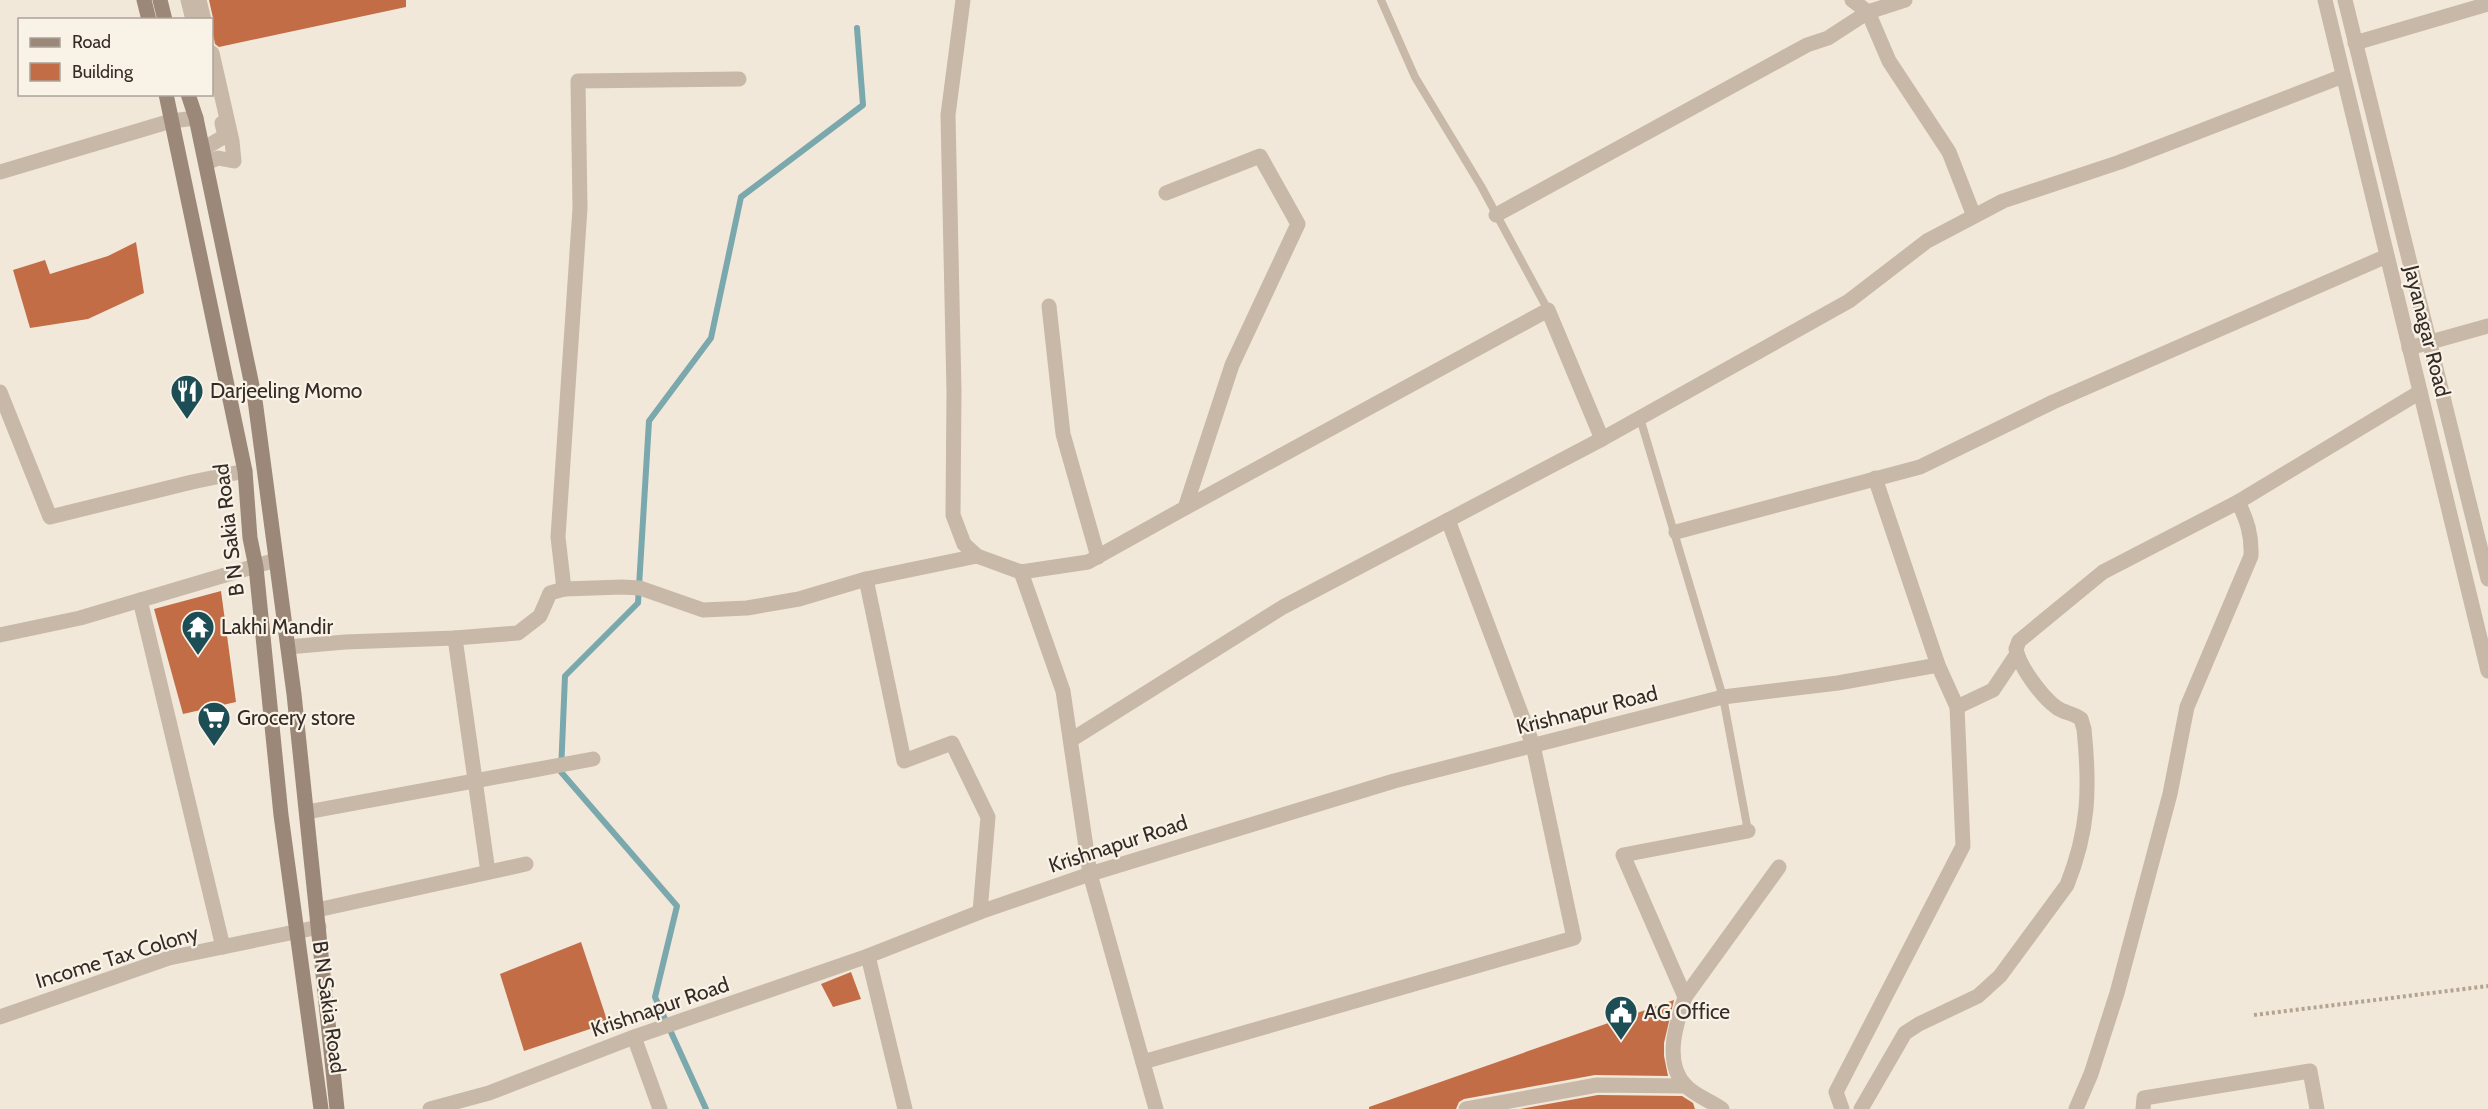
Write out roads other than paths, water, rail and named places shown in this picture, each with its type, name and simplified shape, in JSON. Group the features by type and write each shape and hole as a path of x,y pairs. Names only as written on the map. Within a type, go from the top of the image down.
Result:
{"main road":[{"path":"144,0 148,18"},
{"path":"160,0 164,18"},
{"name":"B N Sakia Road","path":"166,96 245,471 250,538 256,567 280,803 321,1109"},
{"name":"B N Sakia Road","path":"189,96 196,118 255,400 288,647 337,1109"}],"street":[{"path":"188,0 192,18"},
{"path":"199,0 204,18"},
{"path":"963,0 948,115 954,392 953,515 964,544 977,556 1022,572 1088,562 1548,310 1602,439"},
{"path":"1852,0 1868,12 1889,61 1950,152 1974,216"},
{"path":"1496,215 1807,45 1828,38 1868,12 1905,0"},
{"name":"Jayanagar Road","path":"2325,0 2488,671"},
{"name":"Jayanagar Road","path":"2345,0 2488,579"},
{"path":"2355,43 2488,4"},
{"path":"204,156 234,161 232,141 213,56"},
{"path":"1071,740 1283,607 1602,439 1849,301 1927,241 1974,216 2003,201 2120,162 2362,70"},
{"path":"564,589 558,537 580,208 578,81 739,79"},
{"path":"204,156 225,136 213,87"},
{"path":"0,172 171,121 196,118"},
{"path":"1166,193 1260,156 1298,224 1232,365 1185,508"},
{"path":"1676,532 1920,466 2053,402 2387,256 2408,250"},
{"path":"1049,306 1063,434 1098,557"},
{"path":"2409,348 2488,326"},
{"path":"0,392 50,517 245,471"},
{"path":"1861,1109 1905,1033 1978,996 2000,976 2067,885 2073,870 2088,812 2084,729 2078,716 2057,708 2046,698 2017,654 2019,641 2103,572 2238,501 2420,392"},
{"path":"1842,1109 1836,1092 1963,846 1957,707 1938,664 1875,478"},
{"path":"2076,1109 2091,1074 2117,993 2170,795 2187,707 2251,556 2249,530 2238,501"},
{"path":"1143,1062 1574,938 1533,745 1448,520"},
{"path":"288,647 518,633 540,616 550,593 564,589 640,588 703,610 747,608 799,599 866,579 977,556"},
{"path":"0,636 80,618 276,560"},
{"path":"1022,572 1064,691 1090,873 1156,1109"},
{"path":"866,579 904,761 952,743 988,817 980,912"},
{"path":"140,600 223,947"},
{"path":"455,638 488,872"},
{"path":"1957,707 1993,690 2017,654"},
{"name":"Krishnapur Road","path":"430,1109 489,1093 634,1037 868,956 980,912 1090,873 1394,781 1723,697 1838,682 1938,664"},
{"path":"306,812 593,759"},
{"path":"1685,997 1623,855 1748,831"},
{"path":"316,910 526,864"},
{"path":"1722,1109 1686,1086 1673,1061 1676,1024 1685,997 1779,867"},
{"name":"Income Tax Colony","path":"0,1017 169,958 319,927"},
{"path":"868,956 905,1109"},
{"path":"634,1037 660,1109"},
{"path":"2143,1109 2144,1098 2310,1071 2317,1109"},
{"path":"1466,1109 1597,1085 1686,1086"}],"lane":[{"path":"1382,0 1415,77 1496,215 1548,310"},
{"path":"1640,418 1676,532 1723,697 1748,831"}],"waterway":[{"path":"706,1109 655,997 677,906 561,772 565,676 638,603 649,421 711,338 741,197 863,105 857,28"}],"place":[{"name":"Darjeeling Momo","path":"187,420"},
{"name":"Lakhi Mandir","path":"198,656"},
{"name":"Grocery store","path":"214,747"},
{"name":"AG Office","path":"1621,1041"}]}
